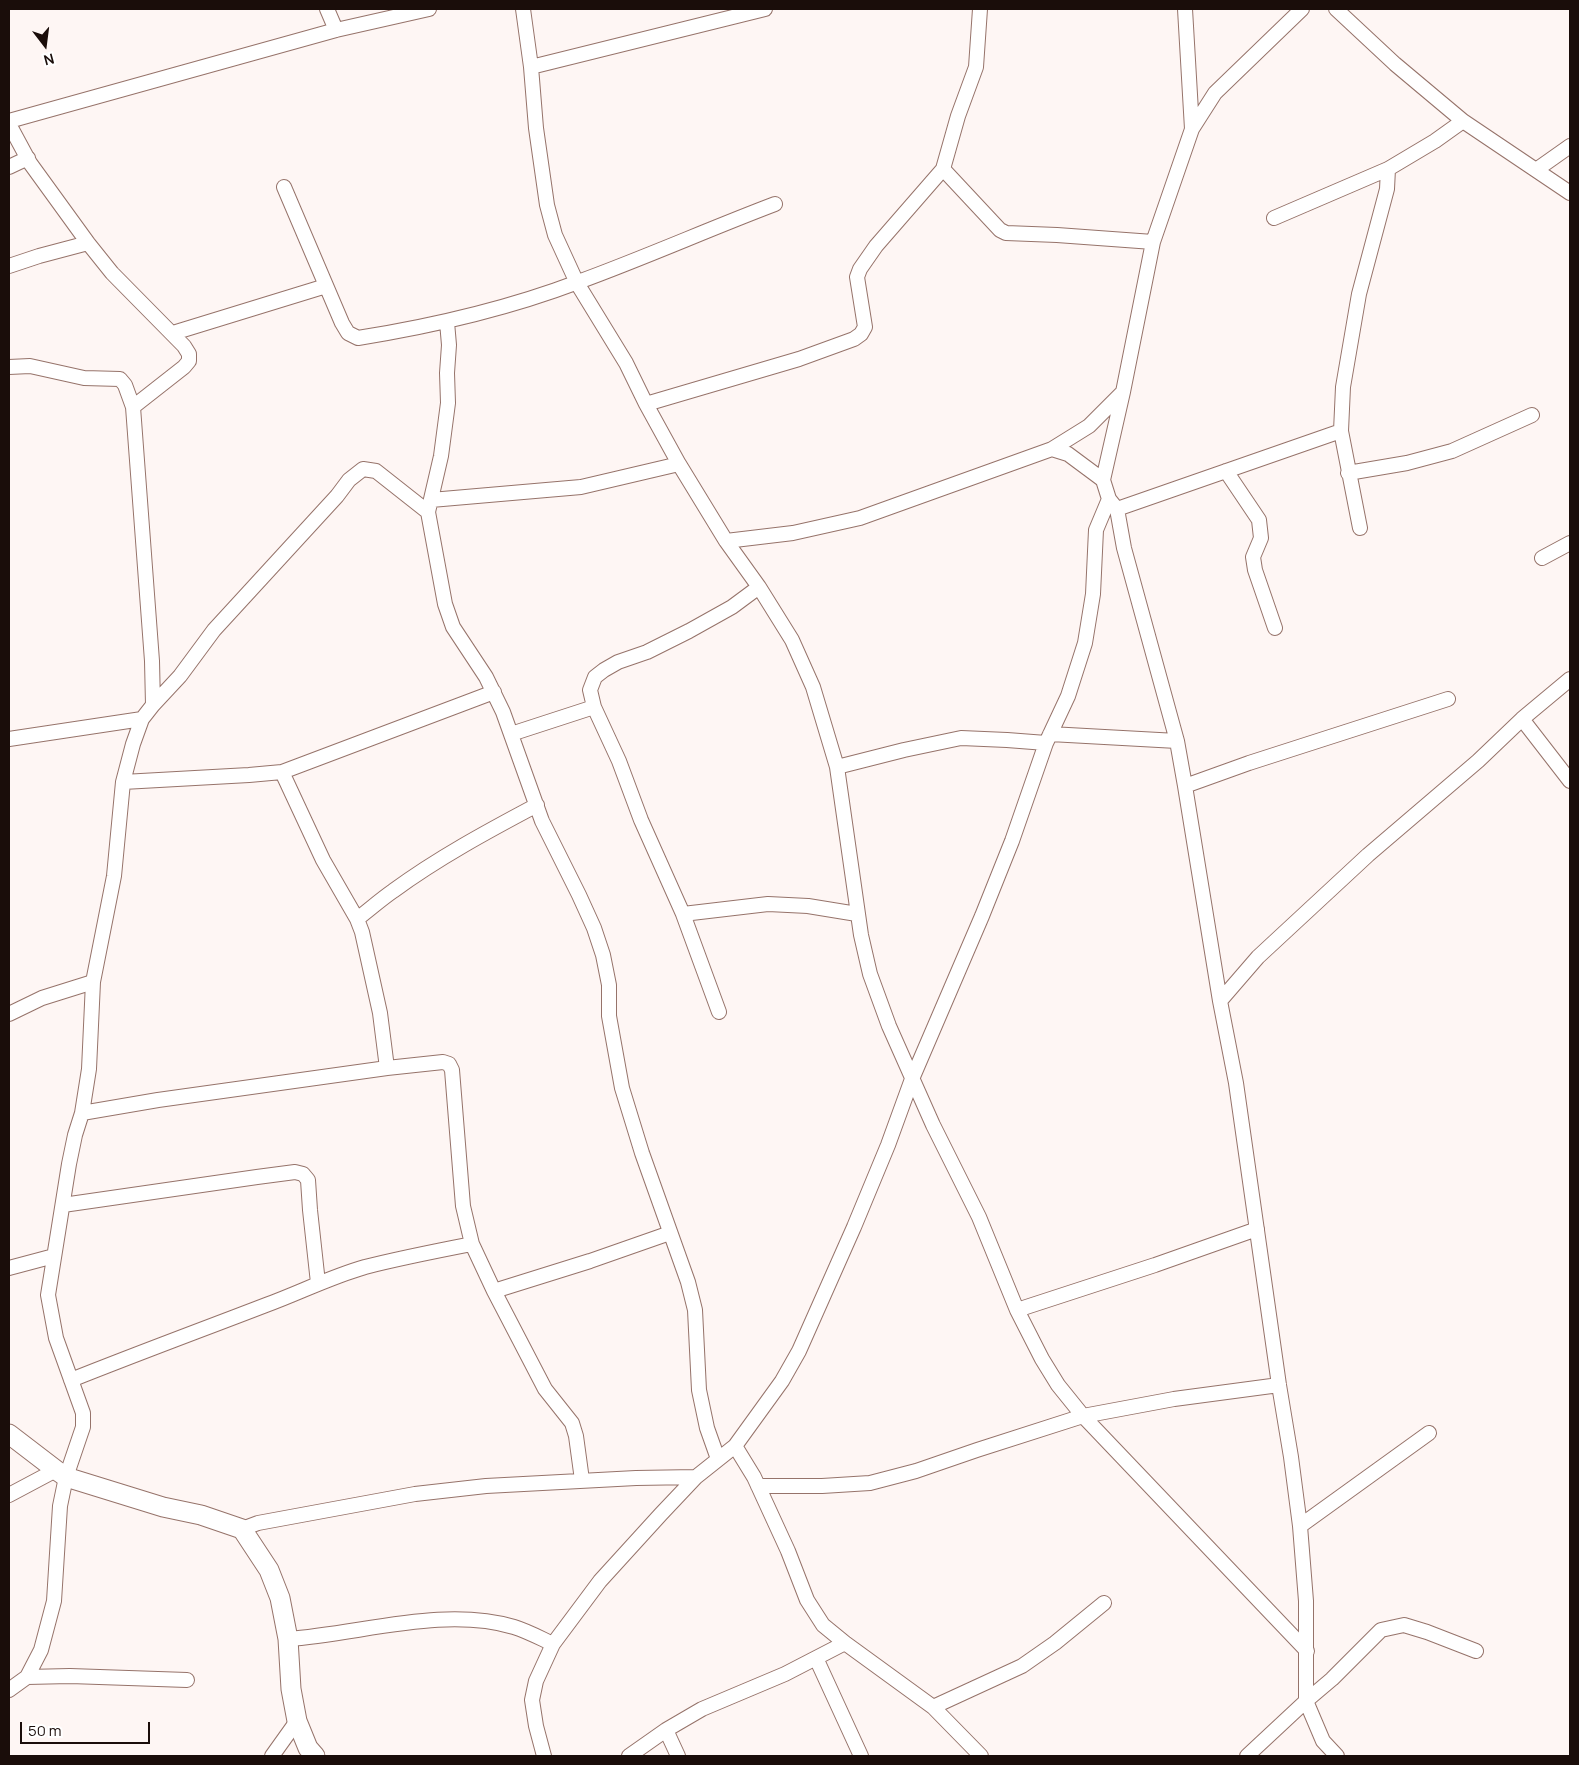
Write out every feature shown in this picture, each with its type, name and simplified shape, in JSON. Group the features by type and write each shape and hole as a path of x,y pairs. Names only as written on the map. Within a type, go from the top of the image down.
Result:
{"street":[{"path":"327,9 336,30"},
{"path":"133,407 184,367 189,360 189,354 173,333 112,273 88,244 30,164 9,122 336,30 429,9"},
{"path":"523,9 531,67 536,128 547,205 555,235 577,283 626,362 646,404 679,464 726,541 792,640 813,687 837,767 857,914 870,974 889,1026 932,1126 979,1218 1017,1310 1042,1359 1058,1385 1083,1416 1307,1651"},
{"path":"531,67 765,9"},
{"path":"646,404 799,359 854,339 861,334 865,327 857,277 860,269 876,246 943,169 958,116 976,67 980,9"},
{"path":"1185,9 1192,129"},
{"path":"1103,480 1153,242 1192,129 1216,93 1302,9"},
{"path":"1336,9 1395,64 1463,121 1570,193"},
{"path":"1274,218 1388,169 1435,141 1463,121"},
{"path":"1536,170 1570,146"},
{"path":"9,166 28,158"},
{"path":"943,169 1000,230 1006,233 1153,242"},
{"path":"1360,528 1341,432 1343,387 1359,294 1387,189 1388,169"},
{"path":"284,187 348,334 358,338 447,322 516,303 577,283 775,204"},
{"path":"9,266 39,256 88,244"},
{"path":"173,333 326,286"},
{"path":"447,322 449,345 447,373 448,403 441,456 430,506 445,604 453,627 494,692 542,821 579,895 594,928 603,955 608,985 609,1016 622,1088 642,1153 688,1282 695,1310 699,1390 707,1428 718,1459"},
{"path":"9,367 30,366 84,378 120,380 125,386 133,407 152,661 153,705"},
{"path":"726,541 793,533 860,518 1052,450 1090,426 1123,392"},
{"path":"1348,473 1408,463 1452,451 1532,415"},
{"path":"544,1756 536,1726 532,1700 536,1681 553,1644 600,1581 696,1477 735,1446 782,1381 799,1351 888,1145 912,1079 1012,841 1048,739 1068,696 1084,644 1093,594 1096,530 1113,504 1226,471 1341,432"},
{"path":"1052,450 1068,454 1103,480 1113,504 1177,741 1186,786 1220,1001 1236,1084 1291,1457 1300,1526 1306,1601 1306,1701 1324,1741 1336,1756"},
{"path":"9,1690 27,1677 41,1650 54,1601 61,1473 83,1427 83,1413 56,1338 48,1295 75,1134 82,1113 89,1069 93,982 114,876 123,782 142,719 180,676 214,630 337,496 349,480 363,469 376,471 430,506 580,486 679,464"},
{"path":"1226,471 1259,520 1261,538 1253,557 1254,570 1275,628"},
{"path":"1542,558 1570,543"},
{"path":"719,1012 683,914 641,820 619,761 594,707 590,690 595,677 604,670 618,662 647,652 689,631 732,607 758,587"},
{"path":"1220,1001 1258,957 1368,855 1570,679"},
{"path":"123,782 282,772 494,692"},
{"path":"1186,786 1249,763 1448,699"},
{"path":"511,734 594,707"},
{"path":"9,739 142,719"},
{"path":"1522,719 1570,781"},
{"path":"837,767 961,738 1177,741"},
{"path":"282,772 323,860 357,920 367,948 380,1013 386,1068"},
{"path":"357,920 392,891 438,861 537,805"},
{"path":"683,914 768,904 808,906 857,914"},
{"path":"9,1014 42,998 93,982"},
{"path":"82,1113 158,1100 386,1068 443,1062 449,1064 452,1070 463,1206 472,1244 545,1389 572,1422 576,1436 582,1480"},
{"path":"63,1205 295,1172 303,1174 308,1180 318,1283"},
{"path":"1017,1310 1257,1229"},
{"path":"494,1291 590,1261 670,1233"},
{"path":"71,1380 318,1283 365,1268 472,1244"},
{"path":"9,1268 54,1256"},
{"path":"758,1486 822,1486 870,1483 916,1471 1083,1416 1174,1398 1279,1385"},
{"path":"1300,1526 1429,1433"},
{"path":"9,1434 61,1473 163,1507 201,1515 242,1529 269,1570 280,1598 288,1639 291,1689 298,1721 308,1748 315,1756"},
{"path":"735,1446 758,1486 788,1551 807,1600 823,1625 934,1707 981,1756"},
{"path":"9,1495 61,1473"},
{"path":"242,1529 258,1523 415,1494 486,1486 582,1480 696,1477"},
{"path":"934,1707 1022,1666 1055,1643 1104,1603"},
{"path":"288,1639 316,1637 399,1624 470,1619 514,1627 553,1644"},
{"path":"1247,1756 1332,1679 1381,1630 1404,1625 1476,1651"},
{"path":"629,1756 666,1730 702,1709 785,1674 845,1643"},
{"path":"816,1658 861,1756"},
{"path":"27,1677 70,1676 187,1680"},
{"path":"272,1756 298,1721"},
{"path":"666,1730 678,1756"}]}
